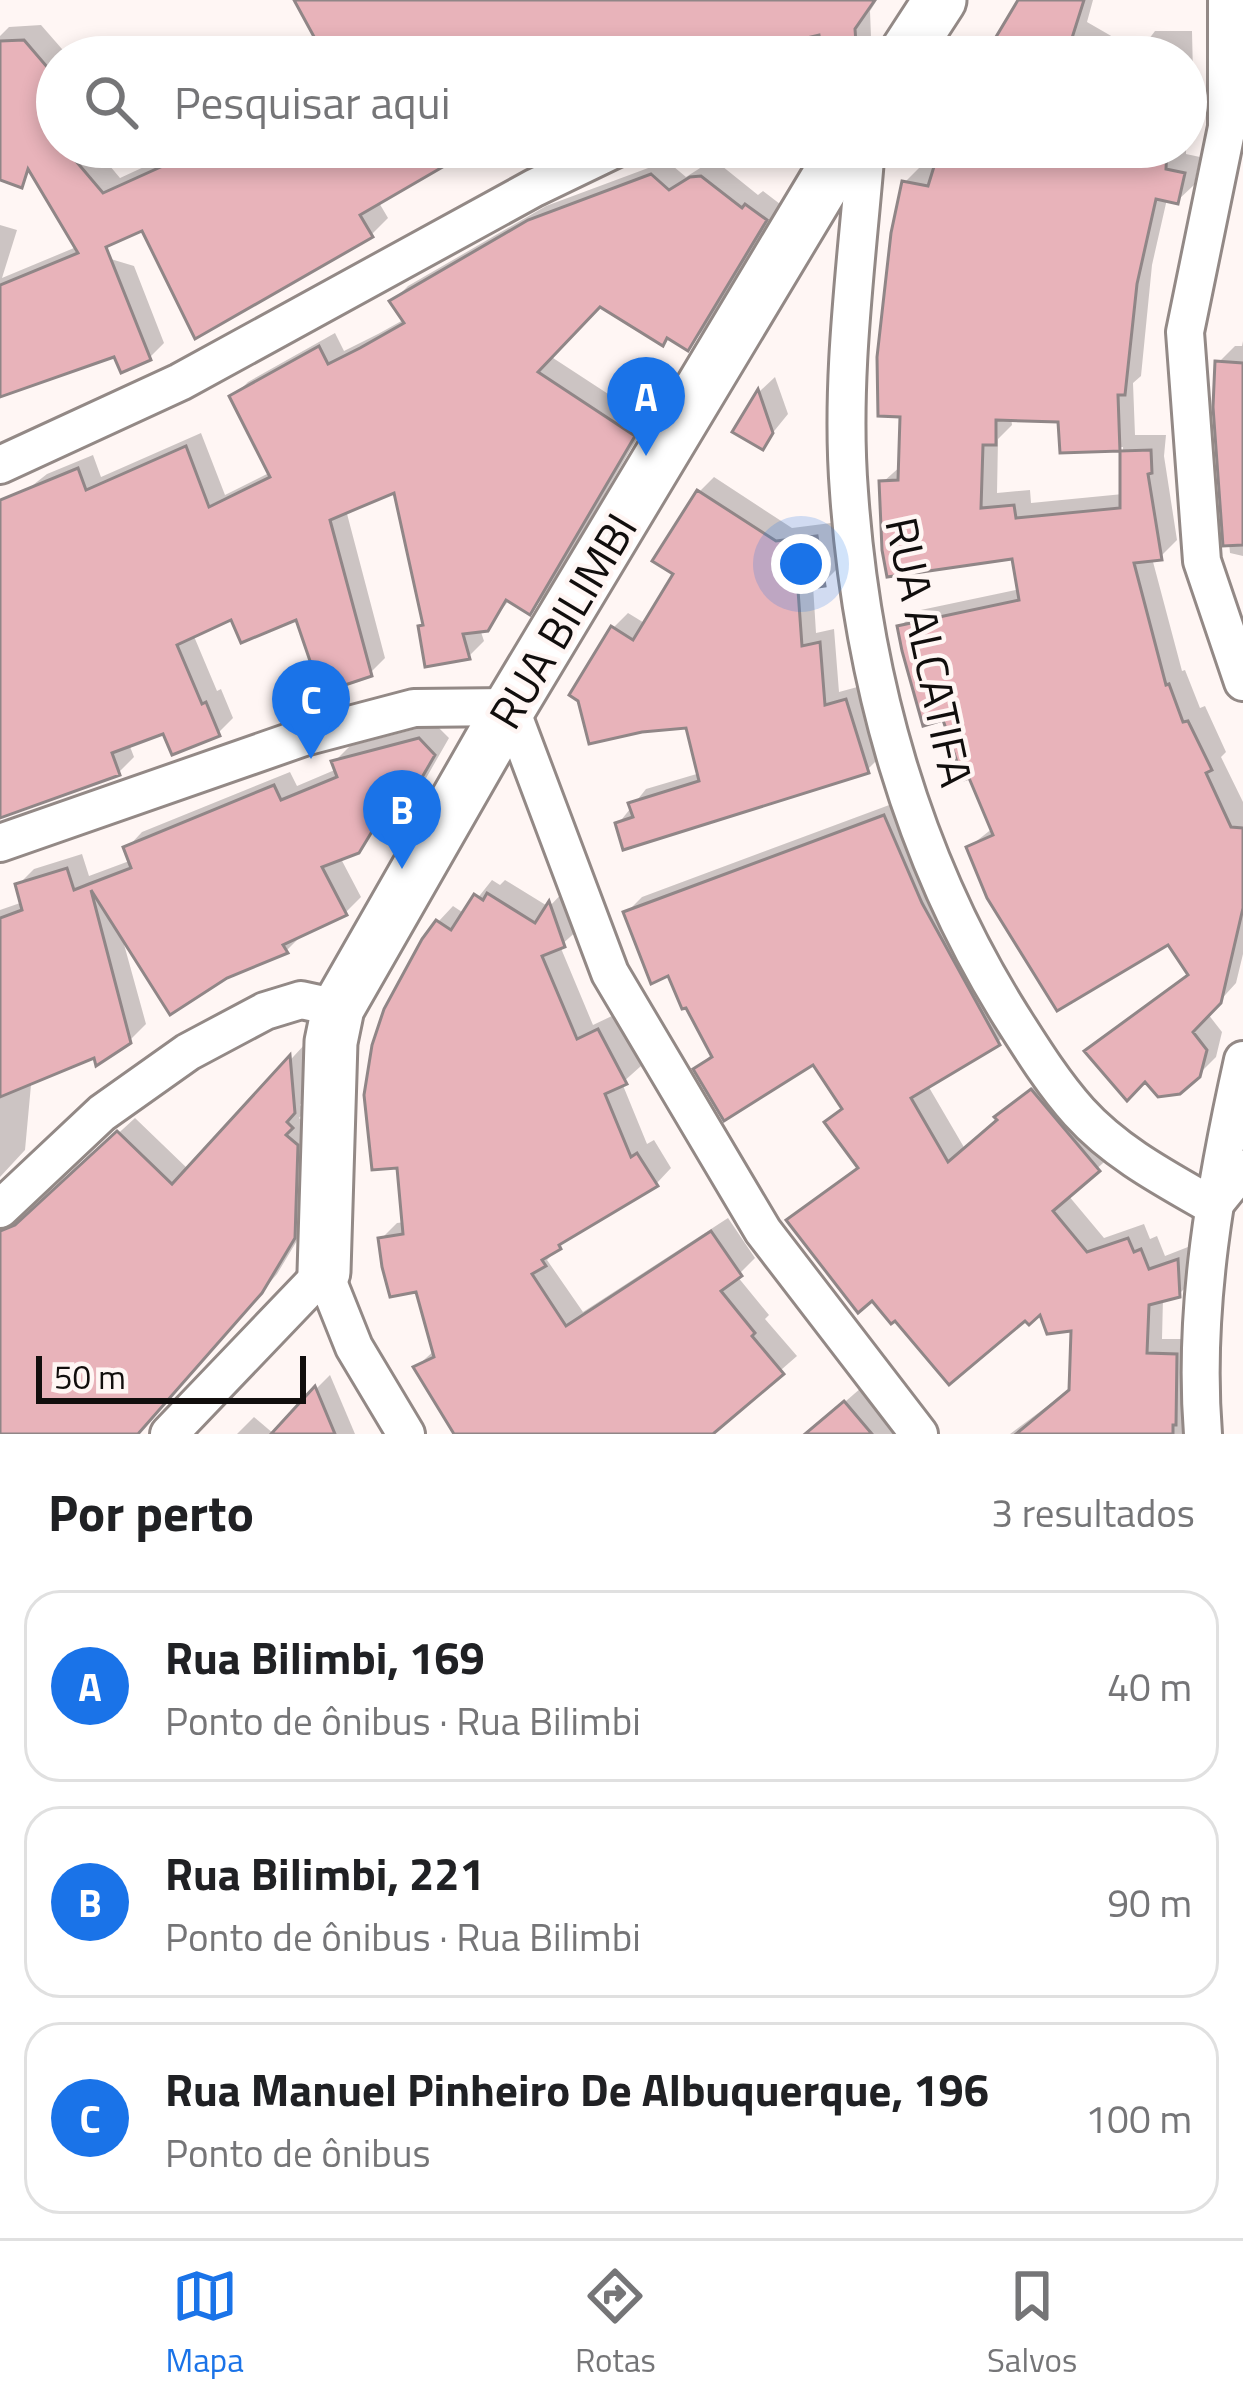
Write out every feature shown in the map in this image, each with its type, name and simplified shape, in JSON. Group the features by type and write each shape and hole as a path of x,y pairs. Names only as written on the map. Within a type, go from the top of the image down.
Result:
{"street":[{"path":"917,36 940,0"},
{"path":"1227,0 1226,127 1185,332 1202,561 1243,682"},
{"path":"0,465 180,382 576,168"},
{"name":"RUA BILIMBI","path":"347,991 510,707 833,168"},
{"name":"RUA ALCATIFA","path":"864,168 849,358 848,489 862,608 884,722 915,822 978,963 1037,1057 1081,1114 1132,1158 1213,1206"},
{"path":"0,842 414,708 510,707 610,973 764,1231 919,1434"},
{"path":"0,1209 102,1113 188,1052 265,1011 347,991 331,1042 324,1272 354,1347 406,1434"},
{"path":"1202,1434 1199,1386 1213,1206 1243,1060"},
{"path":"1213,1206 1243,1169"},
{"path":"169,1434 324,1272"}],"building":[{"path":"294,0 875,0 855,29 856,36 314,36"},
{"path":"1018,0 1084,0 1073,36 997,36"},
{"path":"24,40 36,54 36,168 82,168 103,193 158,168 441,168 360,215 373,237 195,339 142,231 106,247 151,360 121,373 114,357 0,397 0,285 78,253 28,169 22,188 0,180 0,41"},
{"path":"934,168 1166,168 1185,173 1178,204 1156,199 1137,284 1125,395 1118,395 1120,451 1151,450 1152,473 1148,474 1162,560 1134,563 1166,685 1212,770 1206,773 1231,827 1243,828 1243,908 1221,1003 1193,1032 1207,1050 1200,1077 1180,1094 1158,1097 1145,1082 1127,1101 1084,1051 1188,975 1168,945 1057,1011 987,898 966,847 993,835 969,778 963,780 943,720 923,726 897,626 1019,600 1012,559 887,577 879,481 898,480 900,417 878,416 877,357 902,181 928,186","holes":["996,420 1058,422 1060,453 1120,451 1120,508 1016,518 1014,505 981,508 983,445 996,445"]},
{"path":"651,174 669,190 701,176 742,208 745,204 767,220 688,351 667,338 663,346 600,307 538,372 635,436 530,615 506,600 488,631 463,634 470,659 425,667 418,626 423,625 394,493 330,520 372,676 321,693 296,620 241,643 231,620 177,645 220,736 172,755 163,734 112,753 120,775 0,818 0,500 78,468 86,490 186,446 209,507 270,477 229,396 319,346 328,364 360,348 404,323 389,301 528,220"},
{"path":"1215,361 1243,363 1243,545 1223,546 1213,407"},
{"path":"758,389 773,433 763,450 732,432"},
{"path":"697,490 776,541 817,536 825,586 798,590 802,646 820,642 825,705 846,699 869,773 623,850 615,823 633,817 628,803 699,781 686,728 589,744 578,701 569,695 611,626 633,640 673,574 652,561"},
{"path":"419,738 435,755 389,834 376,825 359,853 322,867 347,915 283,945 288,953 227,978 170,1015 91,890 131,1043 96,1066 94,1058 0,1097 0,918 22,910 15,884 67,868 74,890 131,868 123,847 274,785 281,800 337,777 331,761"},
{"path":"884,815 922,903 1000,1045 911,1098 948,1162 1031,1089 1100,1171 1053,1211 1087,1252 1128,1238 1134,1252 1141,1249 1149,1269 1178,1259 1180,1297 1149,1305 1147,1353 1177,1354 1173,1434 1016,1434 1069,1390 1071,1331 1047,1334 1040,1315 1029,1325 1025,1321 949,1385 872,1301 858,1313 786,1220 858,1168 824,1122 842,1109 813,1065 724,1121 693,1069 712,1057 686,1008 682,1009 668,976 651,984 623,912"},
{"path":"487,893 535,923 549,901 565,947 542,956 577,1039 598,1029 627,1084 605,1094 631,1157 637,1153 658,1186 559,1245 561,1249 542,1260 546,1266 532,1274 566,1326 711,1231 742,1276 721,1291 784,1374 713,1434 454,1434 413,1367 434,1357 416,1292 390,1297 378,1238 403,1234 397,1168 372,1170 364,1095 384,1009 422,939 436,920 451,930 474,894 483,900"},
{"path":"290,1055 295,1113 287,1122 293,1128 286,1135 298,1145 295,1238 262,1293 138,1434 0,1434 0,1231 15,1225 117,1131 172,1184"},
{"path":"315,1386 335,1434 271,1434"},
{"path":"844,1401 872,1434 805,1434"}],"place":[{"name":"Rua Bilimbi, 169","path":"646,456"},
{"name":"Rua Manuel Pinheiro De Albuquerque, 196","path":"311,759"},
{"name":"Rua Bilimbi, 221","path":"402,869"}]}
